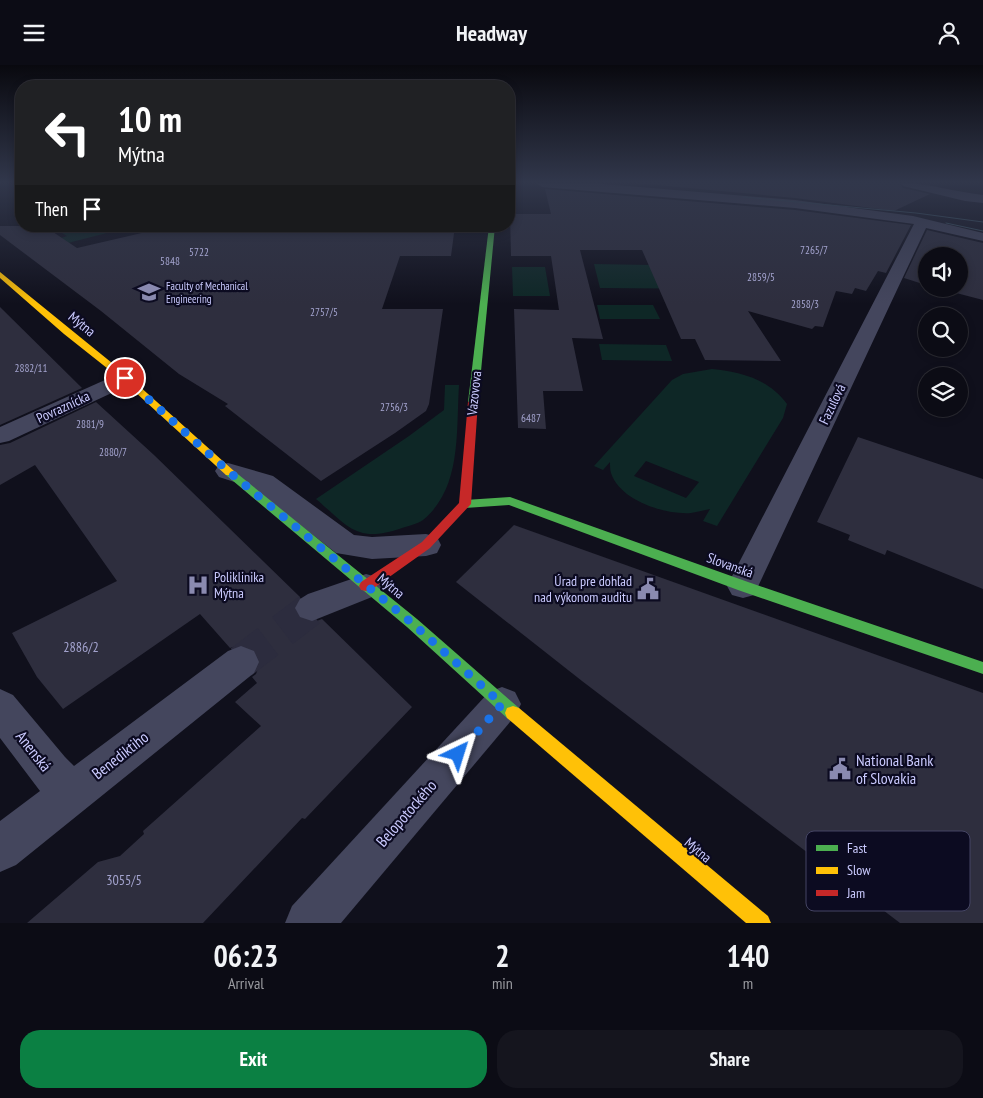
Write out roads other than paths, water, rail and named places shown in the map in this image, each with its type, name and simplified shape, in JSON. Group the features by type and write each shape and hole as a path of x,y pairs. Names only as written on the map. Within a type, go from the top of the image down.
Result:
{"main road":[{"name":"Vazovova","path":"465,504 468,448 491,232"},
{"name":"Mýtna","path":"0,274 67,332 125,378 228,471 366,585 502,704 761,923"},
{"name":"Slovanská","path":"465,504 510,501 743,586 983,668"},
{"path":"366,585 426,545 465,504"}],"street":[{"name":"Fazuľová","path":"743,586 921,223"},
{"path":"926,223 983,237"},
{"name":"Povraznícka","path":"0,436 125,378"},
{"path":"228,471 263,482 347,545 372,548 426,545"},
{"path":"312,608 366,585"},
{"name":"Benediktiho","path":"0,849 71,792 241,662"},
{"name":"Belopotockého","path":"311,921 502,704"},
{"name":"Anenská","path":"0,707 50,772 71,792"}],"tunnel":[{"path":"241,662 312,608"}],"tram line":[{"path":"946,223 983,231"}],"place":[{"name":"Faculty of Mechanical Engineering","path":"149,292"},
{"name":"Poliklinika Mýtna","path":"198,585"},
{"name":"Úrad pre dohľad nad výkonom auditu","path":"648,589"},
{"name":"National Bank of Slovakia","path":"840,769"}]}
